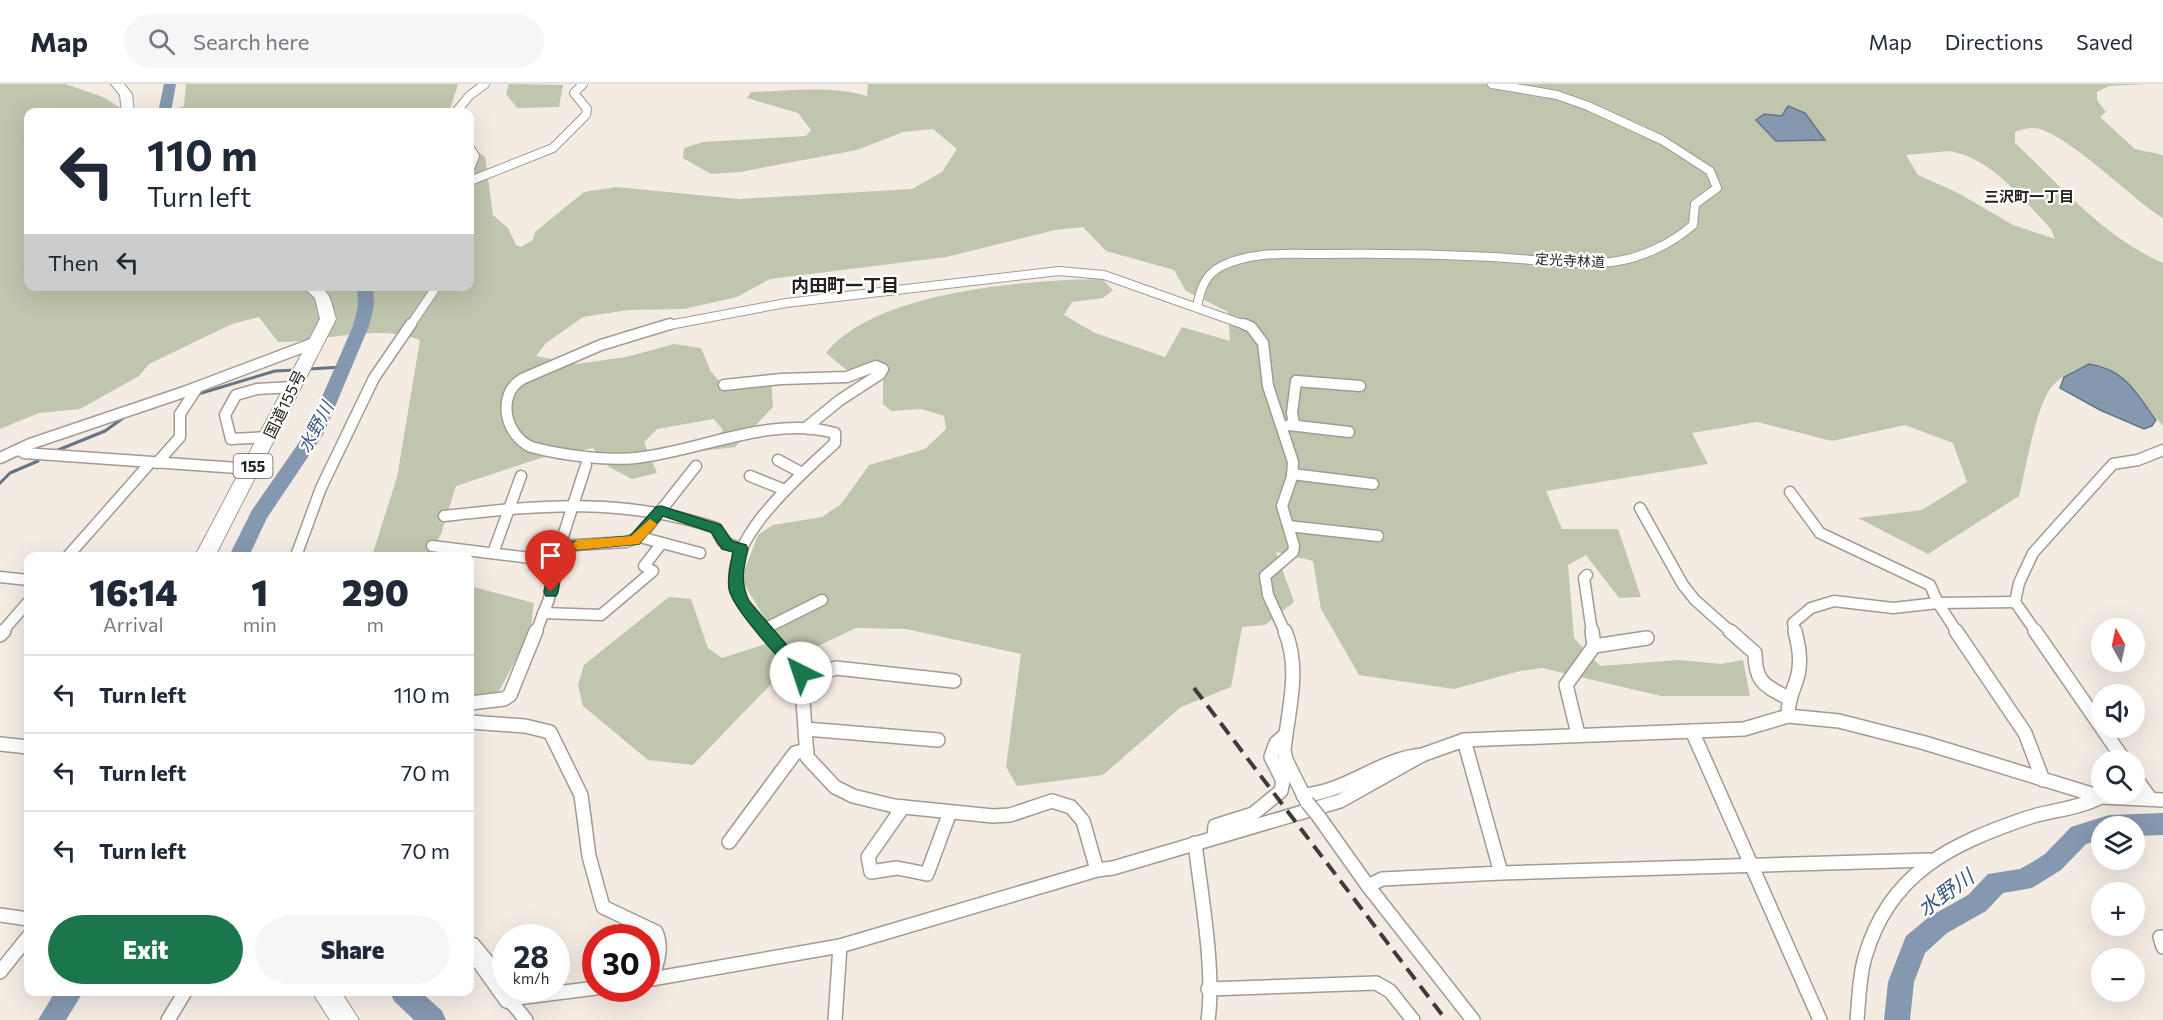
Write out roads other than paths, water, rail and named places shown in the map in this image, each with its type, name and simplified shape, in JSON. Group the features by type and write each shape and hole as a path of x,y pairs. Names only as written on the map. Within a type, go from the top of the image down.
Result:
{"highway":[{"path":"117,84 126,93 128,108"},
{"name":"国道155号","path":"207,552 328,319 322,296 316,291"},
{"path":"329,996 346,1020"}],"street":[{"path":"459,108 469,96 484,84"},
{"path":"474,179 558,144 586,116 587,109 574,93 583,84"},
{"name":"定光寺林道","path":"1197,307 1201,286 1222,266 1280,253 1386,251 1601,262 1631,259 1682,235 1693,225 1695,204 1717,188 1715,178 1710,171 1647,132 1557,95 1492,84"},
{"path":"1097,870 1079,813 1061,802 1052,801 1002,816 903,807 853,796 835,787 807,757 804,679 744,605 736,590 736,571 741,549 755,526 785,490 835,443 835,433 830,430 808,429 761,432 635,459 583,455 524,445 516,438 508,421 507,394 516,382 605,341 640,329 720,314 948,285 1026,271 1080,271 1104,275 1251,327 1260,336 1265,351 1268,386 1293,462 1292,474 1282,506 1294,546 1293,552 1265,576 1265,593 1285,627 1295,675 1285,735 1286,760 1305,798 1368,886 1473,1020"},
{"path":"297,552 321,488 374,378 433,291"},
{"path":"0,458 197,388 305,345 314,344"},
{"path":"724,385 781,379 847,377 876,366 883,369 880,374 840,400 808,426 808,429"},
{"path":"268,437 231,439 225,415 236,394 298,376"},
{"path":"1294,424 1290,412 1297,391 1296,381 1360,386"},
{"path":"72,552 153,463 180,437 180,414 197,388"},
{"path":"1282,426 1294,424 1348,432"},
{"path":"19,450 24,453 252,469"},
{"path":"2117,750 2015,602 2019,583 2033,553 2113,465 2138,460 2163,450"},
{"path":"778,460 802,473"},
{"path":"474,703 504,699 510,695 551,592 559,546 586,465"},
{"path":"559,546 626,542 640,537 696,466"},
{"path":"1292,474 1373,484"},
{"path":"493,553 520,476"},
{"path":"750,476 785,490"},
{"path":"1790,492 1821,533 1896,571 1924,580 1930,585 1938,603 2025,733 2043,780"},
{"path":"444,516 509,508 574,505 661,511 716,528 722,541 741,549"},
{"path":"1640,508 1683,585 1695,600 1755,653 1756,677 1761,684 1788,698"},
{"path":"1288,526 1378,536"},
{"path":"640,537 700,553"},
{"path":"543,614 601,615 653,571 644,566 662,543"},
{"path":"432,546 555,561"},
{"path":"1587,575 1584,578 1584,590 1594,646"},
{"path":"0,577 24,580"},
{"path":"764,629 822,600"},
{"path":"1788,716 1788,698 1799,672 1800,655 1793,622 1811,608 1834,601 1893,608 1938,603 2015,602"},
{"path":"0,635 24,607"},
{"path":"1578,734 1566,685 1594,646 1647,638"},
{"path":"804,679 836,668 954,681"},
{"path":"660,977 840,946 1340,801 1422,755 1464,740 1744,729 1788,716 1839,721 1889,733 2091,794"},
{"path":"474,722 525,726 550,732 580,795 589,856 603,907 639,924"},
{"path":"806,729 938,740"},
{"path":"1692,731 1820,1020"},
{"path":"1214,836 1215,826 1255,814 1280,792 1282,783 1271,755 1273,747 1285,735"},
{"path":"1464,740 1501,873"},
{"path":"0,744 24,747"},
{"path":"729,842 795,753 807,750"},
{"path":"1305,798 1329,793 1400,757 1422,755"},
{"path":"2145,788 2156,799"},
{"path":"1857,1020 1865,957 1879,923 1902,888 1930,860 1972,839 2030,817 2091,803"},
{"path":"903,807 868,857 871,872 897,868 927,874 950,812"},
{"path":"1196,843 1208,989 1208,1020"},
{"path":"1368,886 1382,879 1501,873 1930,860"},
{"path":"0,915 24,918"},
{"path":"0,972 24,942"},
{"path":"835,1020 840,946"},
{"path":"474,951 492,973"},
{"path":"1208,989 1376,983 1390,991 1413,1020"},
{"path":"168,1020 183,996"},
{"path":"511,1002 526,1020"}],"water":[{"path":"1788,106 1805,113 1825,140 1776,141 1756,120 1764,114 1782,116"},
{"path":"2089,364 2112,371 2129,384 2156,420 2152,426 2144,429 2100,410 2060,388 2064,377"}],"waterway":[{"name":"水野川","path":"166,108 170,84"},
{"name":"水野川","path":"241,552 259,515 315,433 361,326 366,306 365,291"},
{"path":"309,369 343,367"},
{"path":"195,395 275,371 296,370"},
{"path":"58,450 105,431 126,416"},
{"path":"0,483 10,473 38,461"},
{"name":"水野川","path":"2145,825 2163,824"},
{"name":"水野川","path":"1897,1020 1901,982 1915,945 1938,925 1977,903 1997,882 2023,880 2053,862 2079,835 2091,832"},
{"path":"51,1020 67,996"},
{"name":"水野川","path":"407,996 433,1020"}],"railway":[{"path":"1194,688 1446,1020"}],"district":[{"name":"三沢町一丁目","path":"2029,196"},
{"name":"内田町一丁目","path":"845,285"}]}
